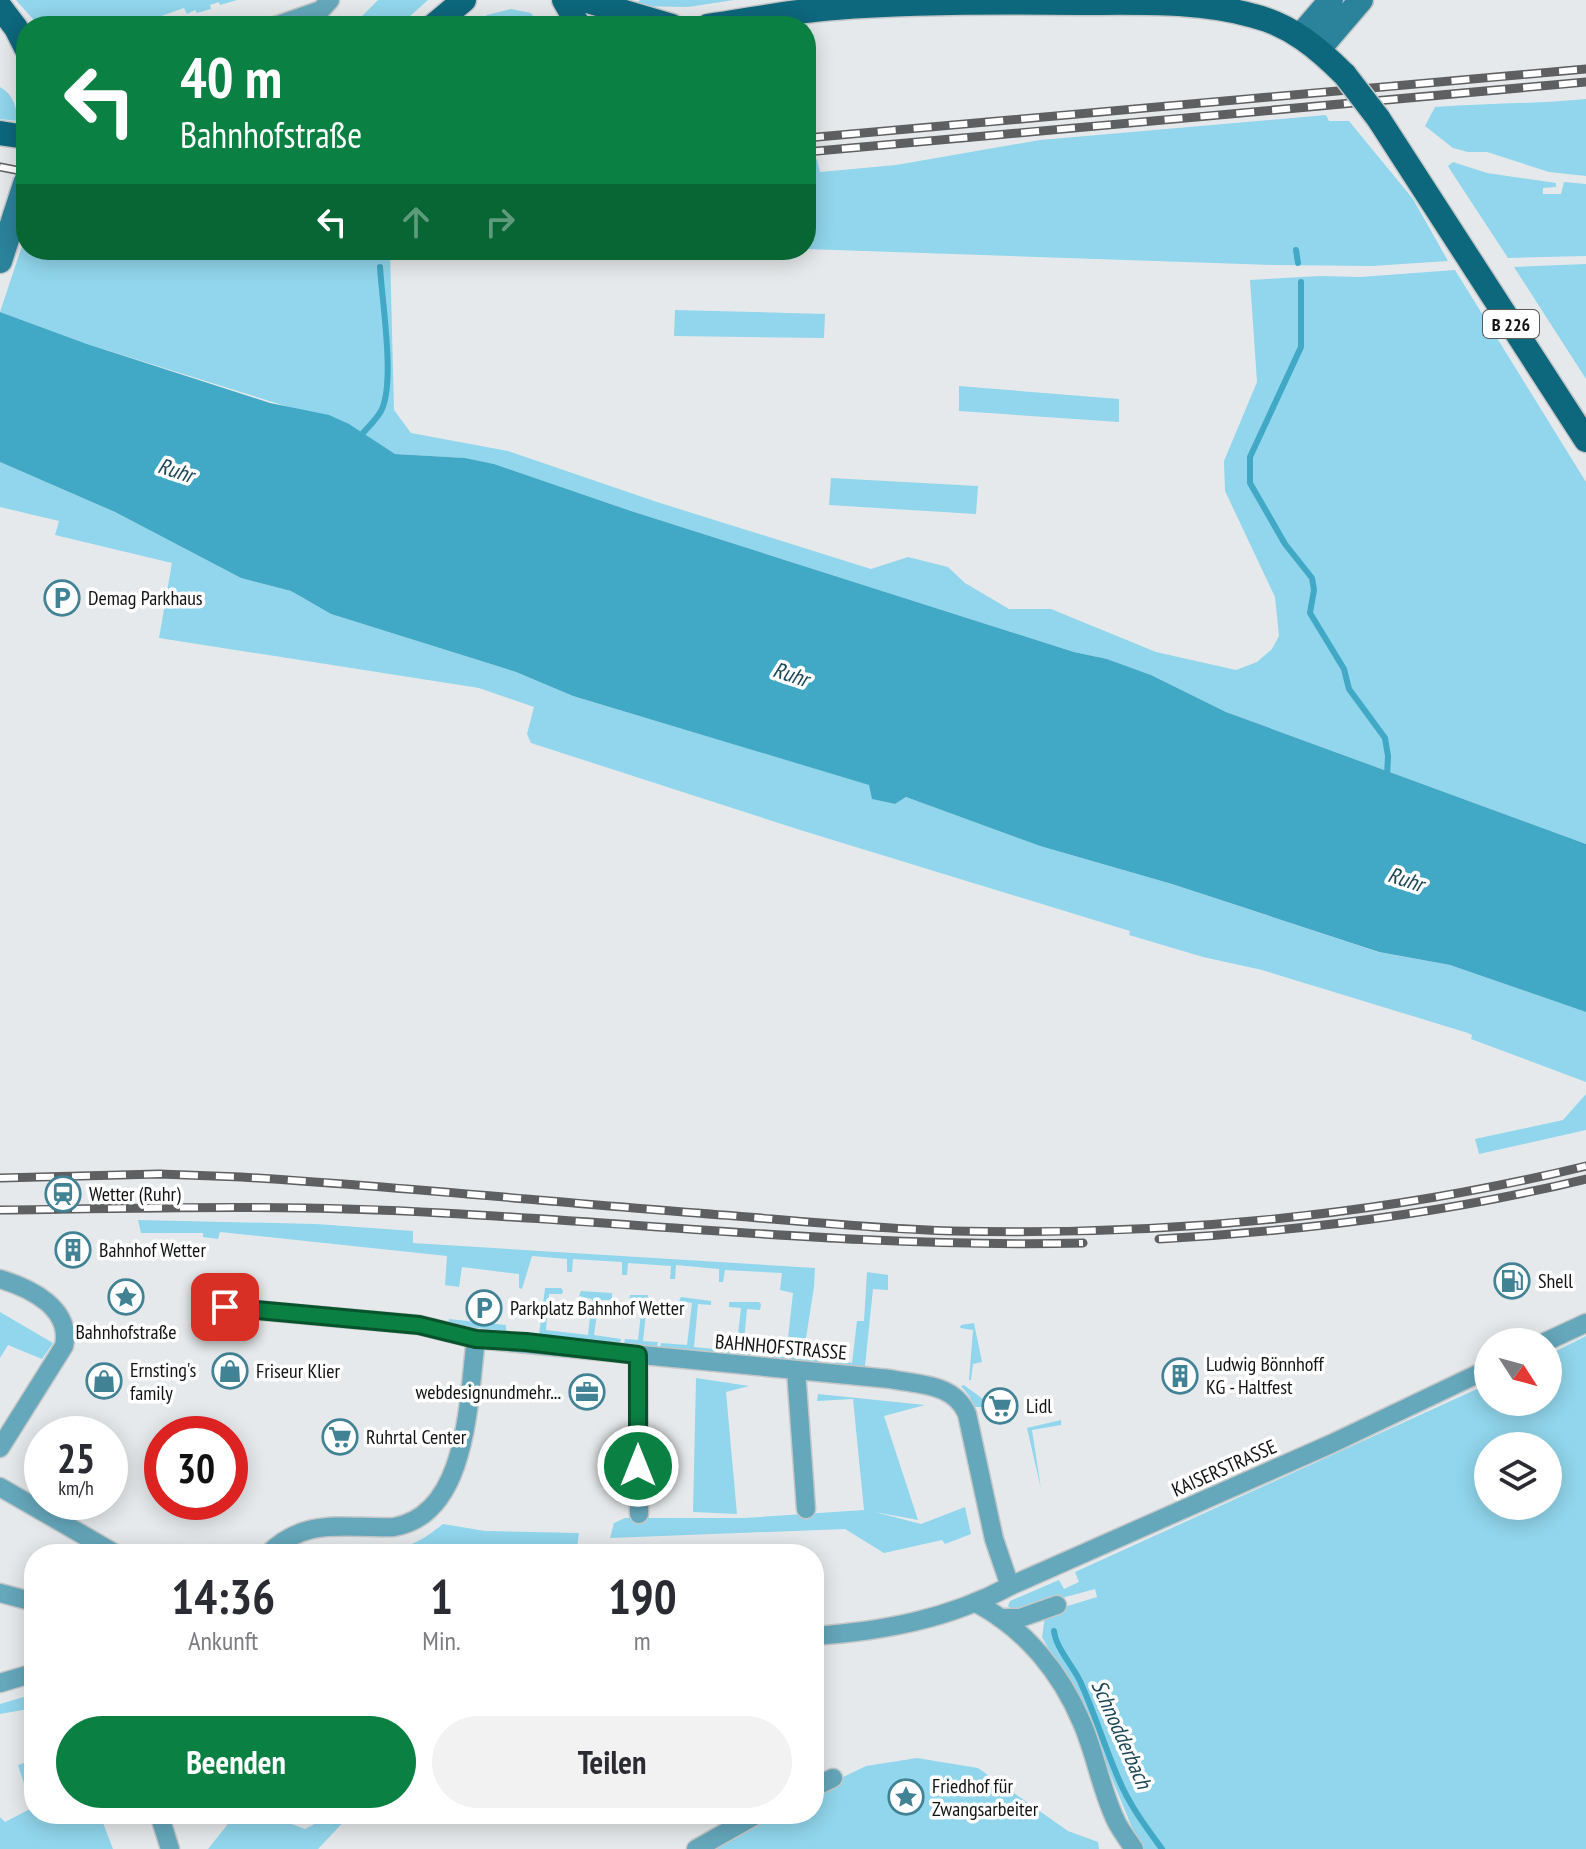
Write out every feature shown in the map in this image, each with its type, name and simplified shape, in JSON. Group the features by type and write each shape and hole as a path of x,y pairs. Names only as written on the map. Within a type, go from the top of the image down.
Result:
{"main road":[{"path":"445,16 464,0"},
{"path":"584,0 638,16"},
{"path":"1310,43 1331,0"},
{"path":"1310,43 1361,0"},
{"name":"B 226","path":"777,16 833,8 1020,2 1174,4 1218,7 1257,16 1310,43 1345,75 1378,118 1586,440"},
{"path":"0,7 16,28"},
{"path":"0,261 16,212"}],"street":[{"path":"304,16 321,10 330,0"},
{"path":"0,1279 31,1292 55,1310 65,1327 64,1346 0,1448"},
{"name":"BAHNHOFSTRASSE","path":"218,1307 419,1325 476,1339 890,1379 944,1389 954,1393 967,1414 994,1539 1010,1586"},
{"path":"1562,1334 1586,1323"},
{"path":"281,1544 311,1527 407,1525 421,1517 438,1500 455,1471 460,1451 476,1339"},
{"path":"638,1355 639,1514"},
{"path":"796,1370 806,1509"},
{"name":"KAISERSTRASSE","path":"824,1635 874,1631 978,1604 1010,1586 1333,1443 1474,1376"},
{"path":"0,1487 99,1544"},
{"path":"0,1593 24,1599"},
{"path":"978,1604 1037,1649 1058,1675 1082,1723 1116,1821 1134,1849"},
{"path":"1000,1618 1020,1618 1057,1605"},
{"path":"0,1683 24,1676"},
{"path":"824,1782 833,1778"},
{"path":"162,1824 170,1849"},
{"path":"696,1849 740,1824"}],"shaded area":[{"path":"16,0 237,0 220,5 219,2 210,5 211,9 197,13 195,10 187,14 184,8 162,16 30,16"},
{"path":"378,0 428,0 410,16 362,16"},
{"path":"640,0 734,0 688,7 634,6"},
{"path":"511,9 533,16 485,16"},
{"path":"0,87 13,101 16,121 0,119"},
{"path":"1586,99 1586,176 1549,172 1487,152 1453,148 1425,126 1435,107"},
{"path":"1326,115 1329,121 1349,121 1413,199 1448,261 1372,266 1275,265 816,249 816,159 820,172 896,165 1040,140"},
{"path":"1453,162 1487,173 1556,183 1556,187 1543,188 1543,194 1561,194 1564,182 1586,184 1586,256 1508,258 1448,166"},
{"path":"17,260 390,260 394,410 411,433 508,451 657,502 871,569 908,557 948,567 965,583 1009,609 1051,609 1156,652 1236,670 1257,662 1272,649 1279,636 1275,597 1225,491 1224,461 1257,382 1250,280 1455,270 1586,482 1586,844 1226,712 1151,675 1107,659 1074,652 631,511 494,464 464,458 395,454 377,443 298,410 87,344 0,312"},
{"path":"1586,264 1586,379 1514,267"},
{"path":"675,310 825,314 824,338 674,336"},
{"path":"959,386 1119,399 1119,422 959,411"},
{"path":"0,462 115,512 241,578 291,591 331,614 516,672 573,696 870,785 873,799 895,804 906,797 1040,846 1172,884 1378,952 1450,965 1586,1012 1586,1082 1471,1039 1472,1035 1468,1033 1262,970 1203,957 1129,935 1130,931 531,743 527,734 534,707 479,688 159,638 172,563 55,535 59,521 0,507"},
{"path":"831,478 978,486 976,514 829,505"},
{"path":"1586,1094 1586,1130 1479,1154 1475,1139 1563,1120"},
{"path":"138,1220 316,1224 413,1231 413,1243 815,1268 803,1357 820,1360 819,1365 773,1360 774,1355 786,1356 793,1293 780,1290 782,1273 725,1270 723,1282 719,1282 719,1269 676,1265 675,1279 670,1279 671,1266 628,1263 627,1275 622,1275 622,1262 573,1259 572,1272 567,1272 567,1259 532,1256 522,1289 519,1288 519,1274 462,1267 459,1287 445,1285 447,1256 220,1232 218,1239 203,1237 203,1233 141,1233"},
{"path":"867,1272 888,1275 888,1290 873,1289 865,1366 882,1369 882,1372 835,1367 837,1361 852,1363 857,1321 864,1321"},
{"path":"545,1288 561,1288 563,1291 562,1294 549,1294 546,1330 588,1335 592,1299 579,1296 581,1291 612,1293 612,1300 599,1300 594,1335 621,1339 620,1343 555,1336 554,1339 539,1335"},
{"path":"630,1295 648,1295 643,1341 658,1342 657,1347 624,1344 625,1339 638,1340 642,1305 629,1301"},
{"path":"681,1297 711,1301 711,1305 698,1304 694,1347 736,1351 741,1308 729,1307 729,1302 759,1302 760,1310 747,1309 743,1351 755,1353 755,1358 660,1348 661,1343 687,1345 692,1303 679,1301"},
{"path":"0,1312 53,1343 42,1359 8,1345 0,1358"},
{"path":"449,1319 506,1325 506,1331 448,1325"},
{"path":"974,1323 982,1362 973,1364 969,1380 973,1330 960,1328 961,1325"},
{"path":"1586,1336 1586,1849 1135,1849 1135,1835 1088,1720 1042,1637 1045,1616 1051,1611 1097,1597 1095,1589 1014,1611 1008,1606 1010,1601 1059,1580 1064,1589 1079,1582 1075,1572 1474,1390 1474,1416 1562,1416 1562,1348"},
{"path":"696,1378 749,1386 726,1392 737,1514 693,1512"},
{"path":"964,1385 987,1402 985,1407 973,1407 961,1386"},
{"path":"818,1394 925,1405 884,1416 918,1520 875,1512 921,1524 965,1507 971,1534 945,1544 942,1540 884,1553 845,1529 610,1538 614,1523 625,1518 744,1518 864,1510 853,1399 817,1401"},
{"path":"1061,1420 1061,1425 1032,1430 1041,1489 1027,1428"},
{"path":"443,1524 485,1531 579,1533 577,1544 410,1544"},
{"path":"24,1697 24,1710 0,1714 0,1704"},
{"path":"917,1758 978,1768 1068,1831 1098,1842 1099,1849 707,1849 749,1824 824,1824 824,1786 866,1766"},
{"path":"24,1763 24,1783 18,1765"},
{"path":"24,1812 24,1824 103,1824 113,1849 0,1849 0,1817 5,1822"},
{"path":"228,1824 292,1824 305,1829 315,1824 342,1824 318,1849 208,1849"}],"water":[{"name":"Ruhr","path":"0,312 87,344 270,403 329,415 349,424 395,454 465,458 494,464 631,511 1074,652 1107,659 1151,675 1226,712 1586,844 1586,1012 1450,965 1379,952 1172,884 1040,846 906,797 895,804 872,799 869,785 573,696 516,672 331,614 291,591 241,578 115,512 0,462"}],"waterway":[{"path":"1296,250 1298,263"},
{"path":"363,433 376,419 386,396 387,340 380,267"},
{"path":"1301,282 1301,347 1250,457 1250,483 1285,544 1312,578 1314,590 1310,613 1344,669 1349,689 1385,738 1387,777"},
{"name":"Schnodderbach","path":"1054,1631 1061,1650 1080,1681 1123,1790 1162,1849"}],"railway":[{"path":"816,137 1586,69"},
{"path":"816,151 1586,82"},
{"path":"0,167 16,170"},
{"path":"0,1178 159,1174 241,1177 871,1227 1032,1232 1191,1226 1351,1210 1430,1198 1586,1166"},
{"path":"1159,1239 1374,1219 1480,1202 1586,1179"},
{"path":"0,1210 332,1208 843,1239 1083,1243"}],"place":[{"name":"Demag Parkhaus","path":"62,598"},
{"name":"Wetter (Ruhr)","path":"63,1194"},
{"name":"Bahnhof Wetter","path":"73,1250"},
{"name":"Shell","path":"1512,1281"},
{"name":"Bahnhofstraße","path":"126,1297"},
{"name":"Parkplatz Bahnhof Wetter","path":"484,1308"},
{"name":"Friseur Klier","path":"230,1371"},
{"name":"Ludwig Bönnhoff KG - Haltfest","path":"1180,1376"},
{"name":"Ernsting's family","path":"104,1381"},
{"name":"webdesignundmehr...","path":"587,1392"},
{"name":"Lidl","path":"1000,1406"},
{"name":"Ruhrtal Center","path":"340,1437"},
{"name":"Friedhof für Zwangsarbeiter","path":"906,1797"}],"route":[{"path":"225,1307 419,1325 476,1339 638,1355 638,1466"}]}
